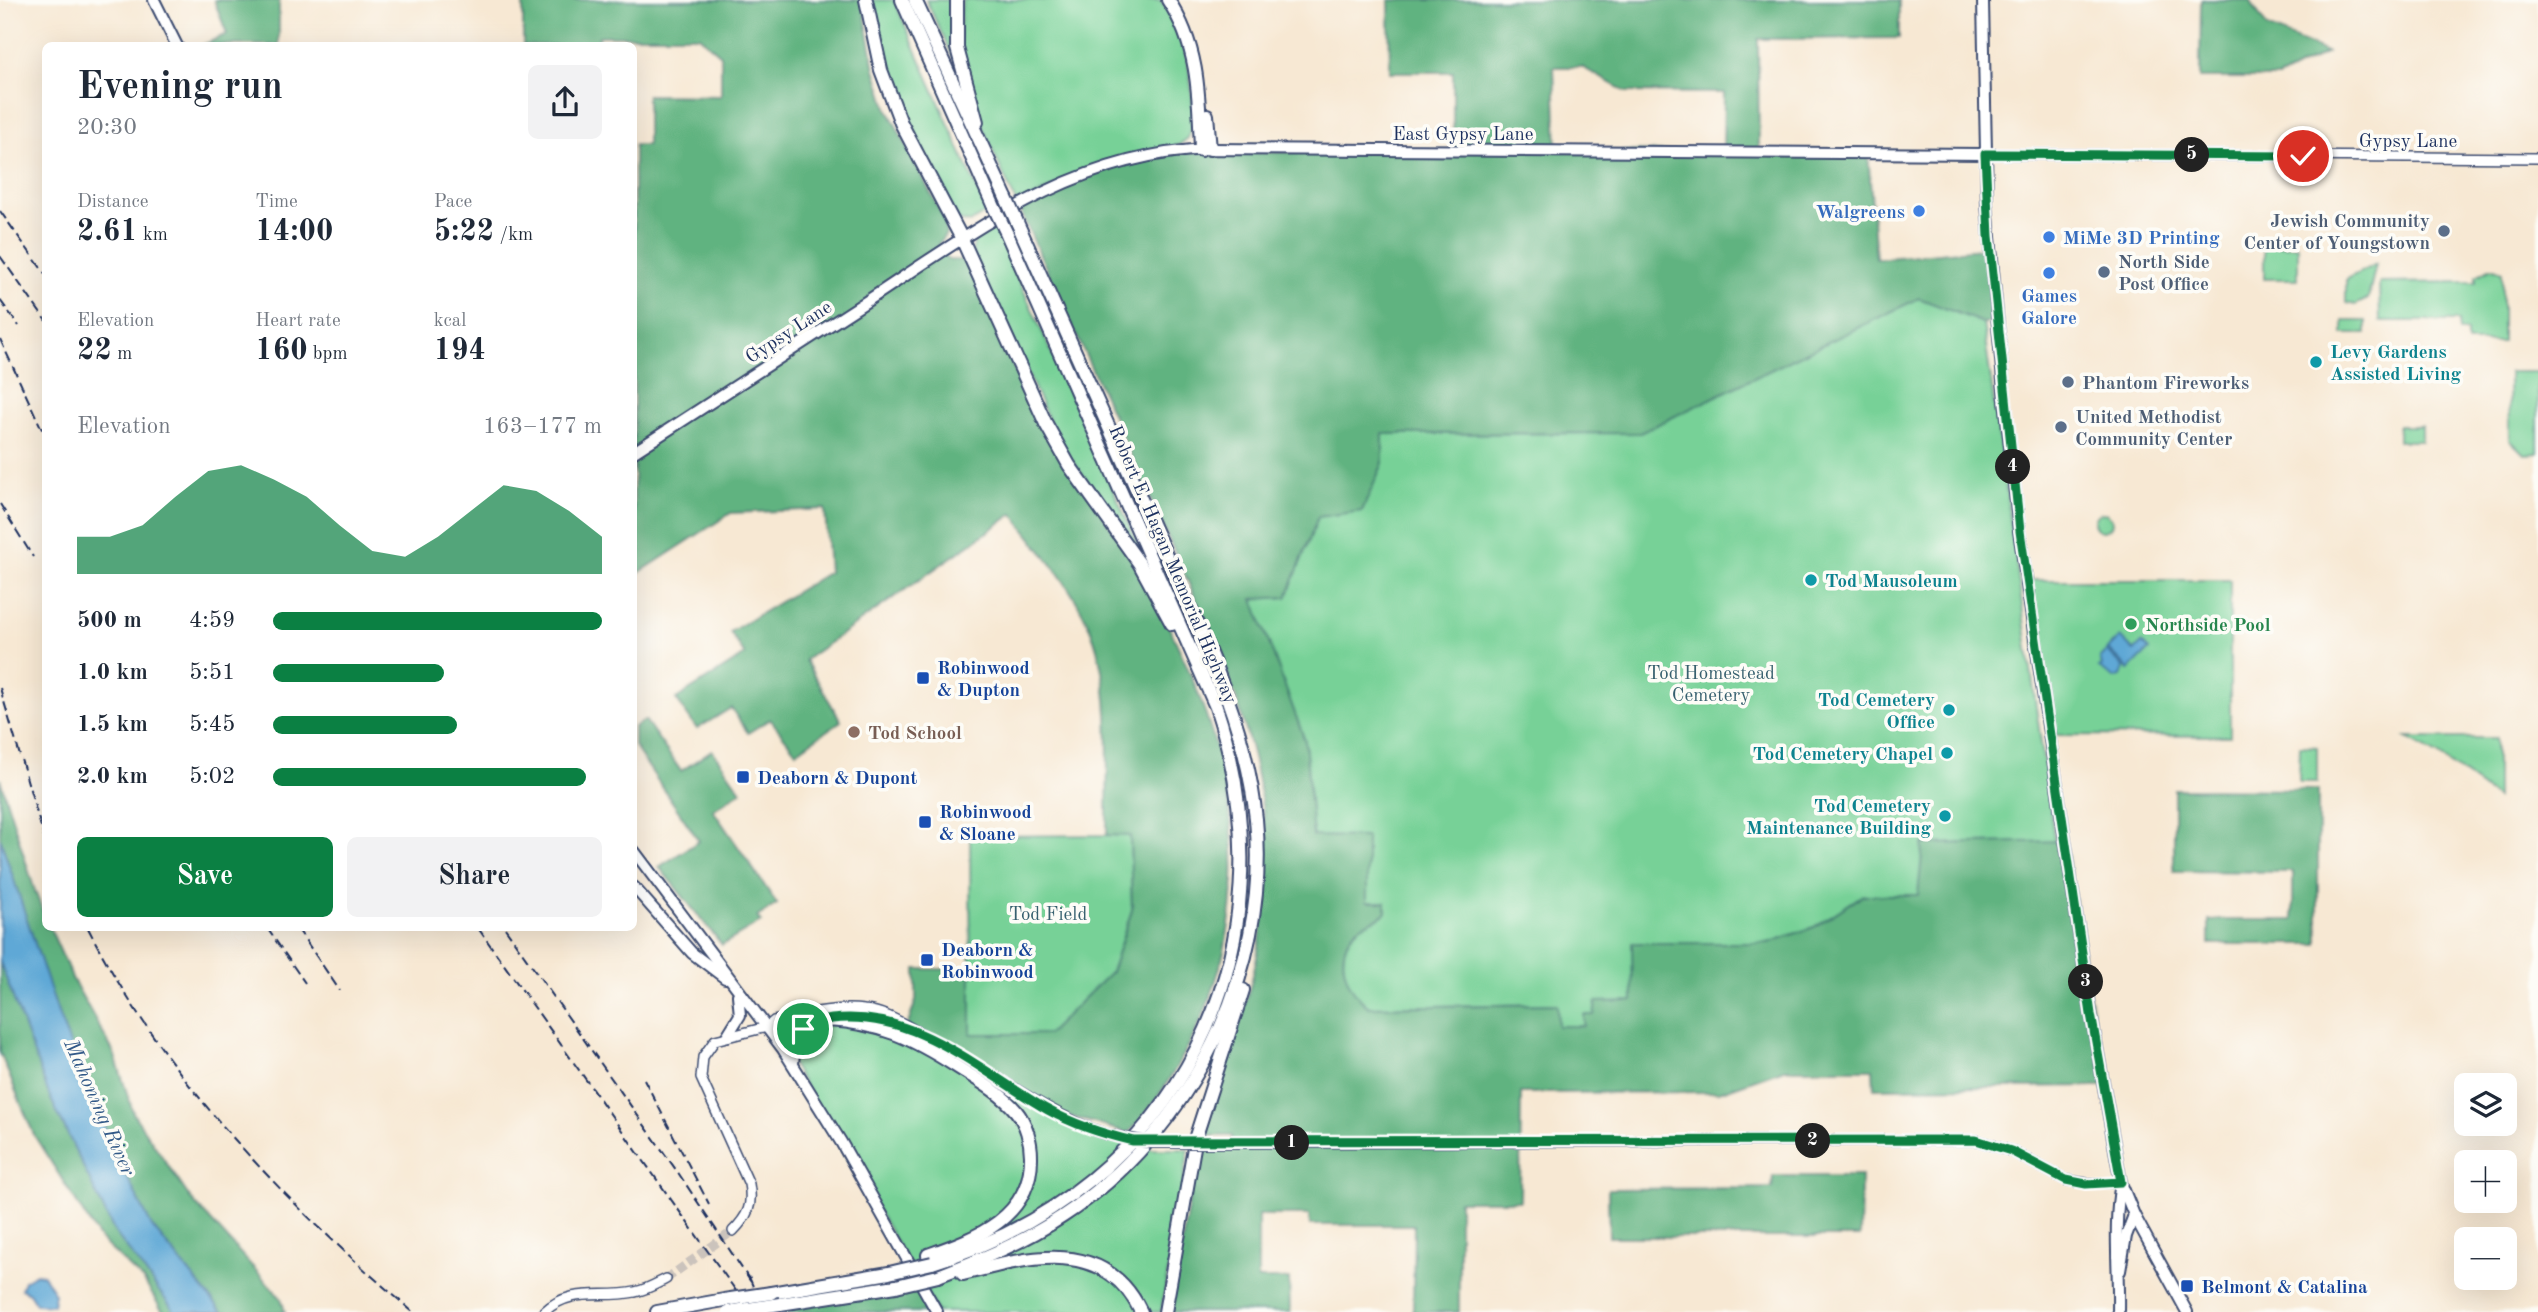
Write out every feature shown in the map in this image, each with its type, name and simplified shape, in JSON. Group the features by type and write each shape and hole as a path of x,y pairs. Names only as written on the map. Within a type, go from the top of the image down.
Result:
{"highway":[{"path":"866,0 881,70 893,105 962,239 1054,440 1139,563 1178,638 1202,671"},
{"name":"Robert E. Hagan Memorial Highway","path":"726,1306 771,1293 889,1273 1014,1231 1056,1207 1102,1171 1141,1132 1168,1097 1205,1031 1232,952 1242,891 1243,848 1239,798 1228,745 1202,671 902,0"},
{"name":"Robert E. Hagan Memorial Highway","path":"661,1311 780,1304 896,1286 938,1276 1012,1246 1047,1226 1112,1179 1142,1149 1186,1091 1219,1031 1248,942 1257,883 1256,820 1249,769 1233,712 1209,651 915,0"},
{"path":"957,0 957,48 982,146"},
{"path":"1168,0 1182,23 1193,52 1206,150"},
{"path":"1177,0 1191,23 1199,48 1206,150"},
{"path":"1165,1312 1196,1136 1246,979 1252,953 1248,942"},
{"path":"828,1020 873,1025 913,1040 994,1090 1014,1109 1025,1127 1031,1150 1028,1181 1009,1215 978,1237 930,1259"},
{"path":"938,1276 950,1277 1044,1257 1076,1259 1114,1276 1129,1290 1141,1312"}],"main road":[{"path":"154,0 175,42"},
{"path":"1983,0 1989,236 2020,531 2091,1014 2121,1182 2134,1215 2187,1312"},
{"name":"East Gypsy Lane","path":"962,239 1065,180 1118,162 1160,153 1206,150 1985,154"},
{"name":"Gypsy Lane","path":"637,450 962,239"},
{"path":"637,855 793,1066 841,1142 937,1312"},
{"path":"637,890 692,953 728,979"},
{"path":"727,1035 740,1015 738,992"},
{"path":"766,1027 776,1030 828,1020"},
{"path":"793,1066 795,1041 809,1023"},
{"path":"2119,1273 2115,1252 2121,1182"},
{"path":"2118,1312 2119,1273 2126,1236 2134,1215"}],"street":[{"name":"Gypsy Lane","path":"1985,154 2538,158"},
{"path":"733,1231 746,1218 752,1201 749,1184 701,1078 703,1057 715,1040 727,1035 766,1027 774,1021 844,1009 875,1011 961,1054 1048,1110 1105,1135 1153,1143 1976,1140 2011,1151 2066,1180 2086,1184 2121,1182"},
{"path":"828,1020 860,1018 907,1027"},
{"path":"544,1312 557,1301 571,1296 634,1293 666,1279"}],"green space":[{"path":"214,0 279,0 279,42 210,42 227,34"},
{"path":"523,0 862,0 875,69 888,110 945,221 946,234 938,245 948,260 961,260 970,268 1038,415 1148,587 1199,694 1217,749 1229,804 1233,860 1230,917 1218,974 1196,1031 1182,1058 1158,1097 1129,1133 1048,1110 907,1027 916,1000 916,969 971,969 971,1034 1048,1034 1111,972 1132,910 1130,836 1107,835 1108,728 1103,674 1097,648 1081,609 1054,567 1013,514 805,660 841,721 796,752 770,719 748,733 731,708 697,729 676,699 745,655 730,632 829,572 825,509 731,513 637,574 637,145 647,145 647,95 721,96 721,55 699,36 599,36 598,42 523,42"},
{"path":"871,0 894,0 986,209 993,205 1007,234 1000,238 1148,567 1058,440 972,252 975,239 995,227 987,212 970,223 958,220 905,120 880,50"},
{"path":"926,0 953,0 955,62"},
{"path":"962,0 1161,0 1176,23 1188,64 1193,113 1188,138 1179,145 1018,206 968,84 960,43"},
{"path":"1389,0 1899,0 1899,38 1758,39 1759,152 1868,153 1876,259 1991,248 1998,322 1983,323 1919,298 1640,433 1383,434 1383,463 1362,511 1318,517 1287,597 1253,599 1305,741 1313,836 1367,837 1367,902 1386,902 1386,912 1364,924 1349,938 1343,959 1353,990 1369,1007 1557,1004 1558,1026 1584,1026 1584,1015 1594,1015 1596,1002 1633,1001 1632,943 1768,943 1814,927 1863,895 1918,895 1923,844 2065,841 2104,1086 1874,1088 1873,1069 1784,1069 1719,1092 1521,1093 1520,1201 1459,1201 1459,1312 1413,1312 1414,1225 1310,1225 1309,1215 1258,1215 1258,1279 1289,1279 1290,1312 1170,1312 1198,1149 1233,1149 1232,1136 1201,1136 1247,999 1261,935 1266,893 1263,811 1246,731 1218,648 1018,206 1065,180 1160,153 1453,151 1453,72 1390,72","holes":["1554,67 1582,67 1626,92 1724,93 1723,152 1557,151"]},
{"path":"2201,0 2250,0 2267,27 2327,52 2278,78 2200,78"},
{"path":"2264,243 2267,246 2298,246 2298,279 2264,279"},
{"path":"2376,264 2368,299 2355,305 2346,303 2346,279"},
{"path":"2491,268 2502,272 2502,342 2467,342 2467,332 2459,331 2458,321 2380,321 2379,283 2476,282 2476,276"},
{"name":"Tod Homestead Cemetery","path":"1919,298 1983,323 2055,844 1924,844 1919,895 1863,895 1814,927 1768,943 1633,943 1633,1001 1594,1015 1584,1026 1558,1026 1556,1004 1369,1007 1353,990 1344,970 1343,959 1349,938 1364,924 1386,912 1385,902 1367,902 1313,836 1305,741 1252,599 1287,597 1318,517 1383,463 1383,434 1639,433"},
{"path":"2343,321 2366,321 2366,334 2343,334"},
{"path":"2509,372 2538,372 2538,453 2524,454 2510,440"},
{"path":"2398,426 2421,426 2421,441 2398,441"},
{"path":"2103,513 2111,518 2112,522 2107,530 2103,531 2095,526 2094,522 2099,514"},
{"name":"Northside Pool","path":"2026,580 2230,580 2230,736 2049,735"},
{"path":"645,720 681,771 712,750 741,791 713,810 777,904 757,917 761,922 722,945 659,867 699,841 637,750 637,725"},
{"path":"2407,738 2496,738 2496,798 2439,756"},
{"path":"2300,746 2317,747 2317,782 2299,782"},
{"path":"0,779 42,909 42,931 51,931 73,980 114,1053 134,1115 190,1198 281,1298 285,1312 222,1312 152,1227 115,1153 61,1022 0,838"},
{"path":"2174,789 2318,790 2318,944 2209,944 2209,920 2293,920 2293,872 2174,871"},
{"name":"Tod Field","path":"1130,835 1132,910 1111,972 1048,1034 971,1034 970,836"},
{"path":"0,962 50,1097 114,1231 175,1312 163,1312 144,1281 99,1238 34,1135 0,1053"},
{"path":"801,1024 907,1027 1098,1139 1133,1141 1152,1149 1189,1149 1161,1312 937,1312 783,1049 776,1030"},
{"path":"1773,1176 1861,1176 1860,1237 1609,1237 1608,1189 1772,1188"},
{"path":"919,1279 937,1312 774,1312 780,1304"}],"water":[{"path":"2120,637 2134,651 2142,643 2149,650 2129,670 2108,649"},
{"path":"2107,651 2124,668 2121,676 2114,678 2099,668 2102,666 2100,658"},
{"path":"0,838 61,1022 115,1153 152,1227 222,1312 175,1312 114,1231 50,1097 0,962"},
{"path":"36,1274 43,1275 55,1294 53,1305 36,1304 29,1293 21,1289 24,1281"}],"tunnel":[{"path":"666,1279 733,1231"}],"railway":[{"path":"0,211 42,269"},
{"path":"0,256 42,315"},
{"path":"0,300 19,326"},
{"path":"0,339 42,429"},
{"path":"0,504 33,557"},
{"path":"0,688 42,830"},
{"path":"90,931 119,984 154,1037 231,1136 319,1227 413,1312"},
{"path":"269,931 305,983"},
{"path":"299,931 340,991"},
{"path":"480,931 751,1312"},
{"path":"507,931 679,1174 753,1285"},
{"path":"644,1079 709,1204"},
{"path":"749,1277 760,1303"}],"place":[{"name":"Walgreens","path":"1919,211"},
{"name":"Jewish Community Center of Youngstown","path":"2444,231"},
{"name":"MiMe 3D Printing","path":"2049,237"},
{"name":"North Side Post Office","path":"2104,272"},
{"name":"Games Galore","path":"2049,273"},
{"name":"Levy Gardens Assisted Living","path":"2316,362"},
{"name":"Phantom Fireworks","path":"2068,382"},
{"name":"United Methodist Community Center","path":"2061,427"},
{"name":"Tod Mausoleum","path":"1811,580"},
{"name":"Northside Pool","path":"2131,624"},
{"name":"Robinwood & Dupton","path":"923,678"},
{"name":"Tod Cemetery Office","path":"1949,710"},
{"name":"Tod School","path":"854,732"},
{"name":"Tod Cemetery Chapel","path":"1947,753"},
{"name":"Deaborn & Dupont","path":"743,777"},
{"name":"Tod Cemetery Maintenance Building","path":"1945,816"},
{"name":"Robinwood & Sloane","path":"925,822"},
{"name":"Deaborn & Robinwood","path":"927,960"},
{"name":"Belmont & Catalina","path":"2187,1286"}],"route":[{"path":"803,1029 809,1023 845,1018 876,1020 907,1027 961,1054 1073,1123 1105,1135 1133,1141 1459,1143 1976,1140 2011,1151 2066,1180 2086,1184 2121,1182 2096,1049 2020,531 1989,236 1985,154 2303,156"}],"water label":[{"name":"Mahoning River","path":"100,1107"}]}
